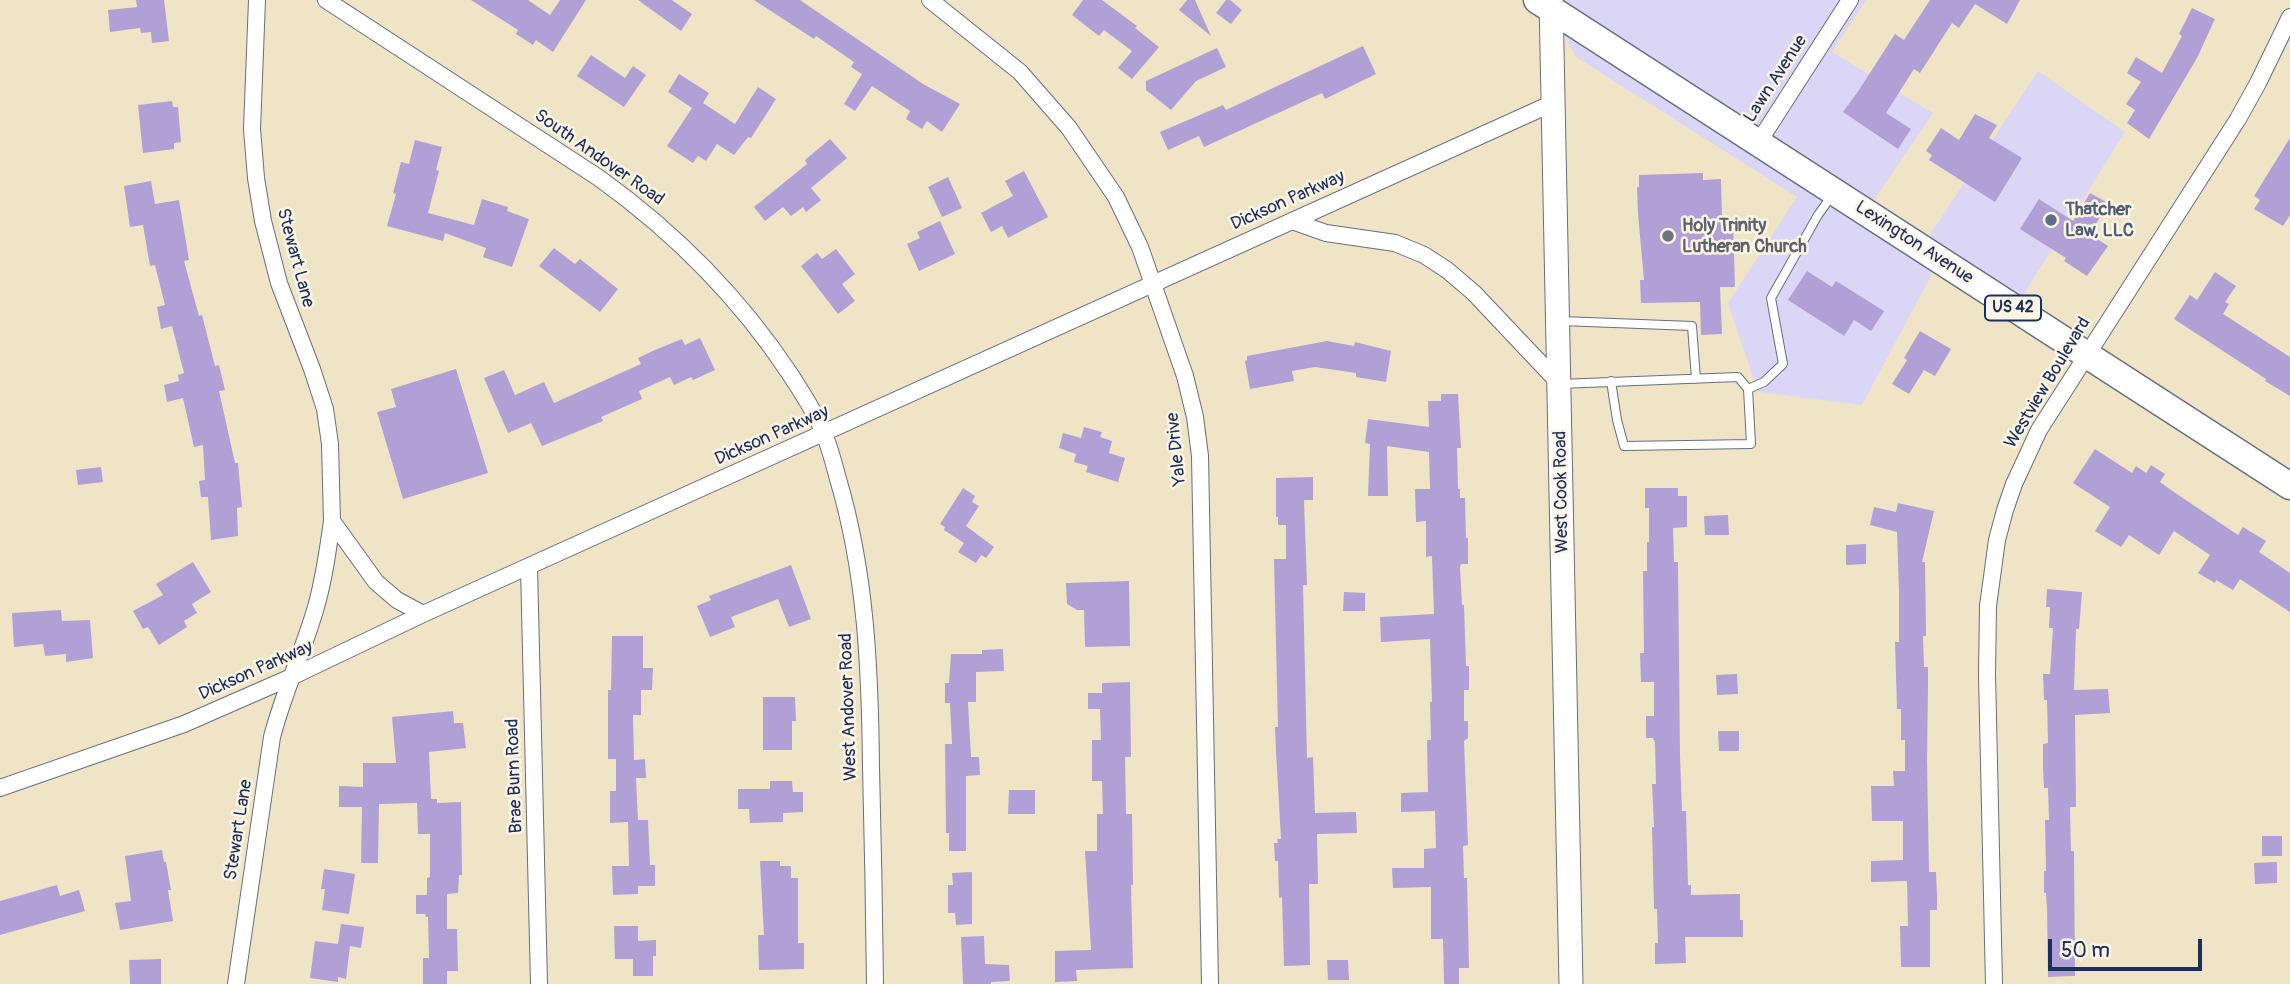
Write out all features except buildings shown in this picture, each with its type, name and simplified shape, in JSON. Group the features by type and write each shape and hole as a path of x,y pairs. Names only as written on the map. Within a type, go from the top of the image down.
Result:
{"main road":[{"name":"Lexington Avenue","path":"1546,3 2290,486"},
{"name":"West Cook Road","path":"1546,3 1553,103 1571,984"}],"street":[{"name":"Stewart Lane","path":"236,984 272,737 289,678 316,608 326,566 332,521 330,444 325,409 279,283 263,221 256,178 252,130 257,0"},
{"name":"South Andover Road","path":"326,0 641,208 715,278 765,337 805,397 824,433"},
{"name":"Yale Drive","path":"930,0 1020,72 1069,128 1116,197 1140,247 1185,376 1195,417 1200,456 1210,984"},
{"name":"Lawn Avenue","path":"1758,143 1850,0"},
{"name":"Westview Boulevard","path":"1994,984 1988,606 1991,572 2005,510 2039,430 2238,119 2290,16"},
{"name":"Dickson Parkway","path":"0,788 184,724 289,678 423,614 1553,103"},
{"path":"1292,221 1326,233 1395,243 1424,255 1474,293 1560,384"},
{"name":"West Andover Road","path":"824,433 852,527 870,667 875,984"},
{"path":"332,521 376,582 397,600 423,614"},
{"name":"Brae Burn Road","path":"529,567 540,984"}],"lane":[{"path":"1748,389 1764,382 1783,364 1770,298 1834,192"},
{"path":"1558,321 1692,326 1696,379"},
{"path":"1560,384 1611,381 1738,377 1748,389 1751,444 1624,446 1611,381"}],"shaded area":[{"path":"1538,0 1866,0 1832,52 1933,113 1874,200 1929,236 2038,71 2125,132 2014,310 1938,263 1862,405 1758,392 1728,303 1797,197 1576,57 1551,9"}],"place":[{"name":"Thatcher Law, LLC","path":"2051,220"},
{"name":"Holy Trinity Lutheran Church","path":"1668,236"}]}
